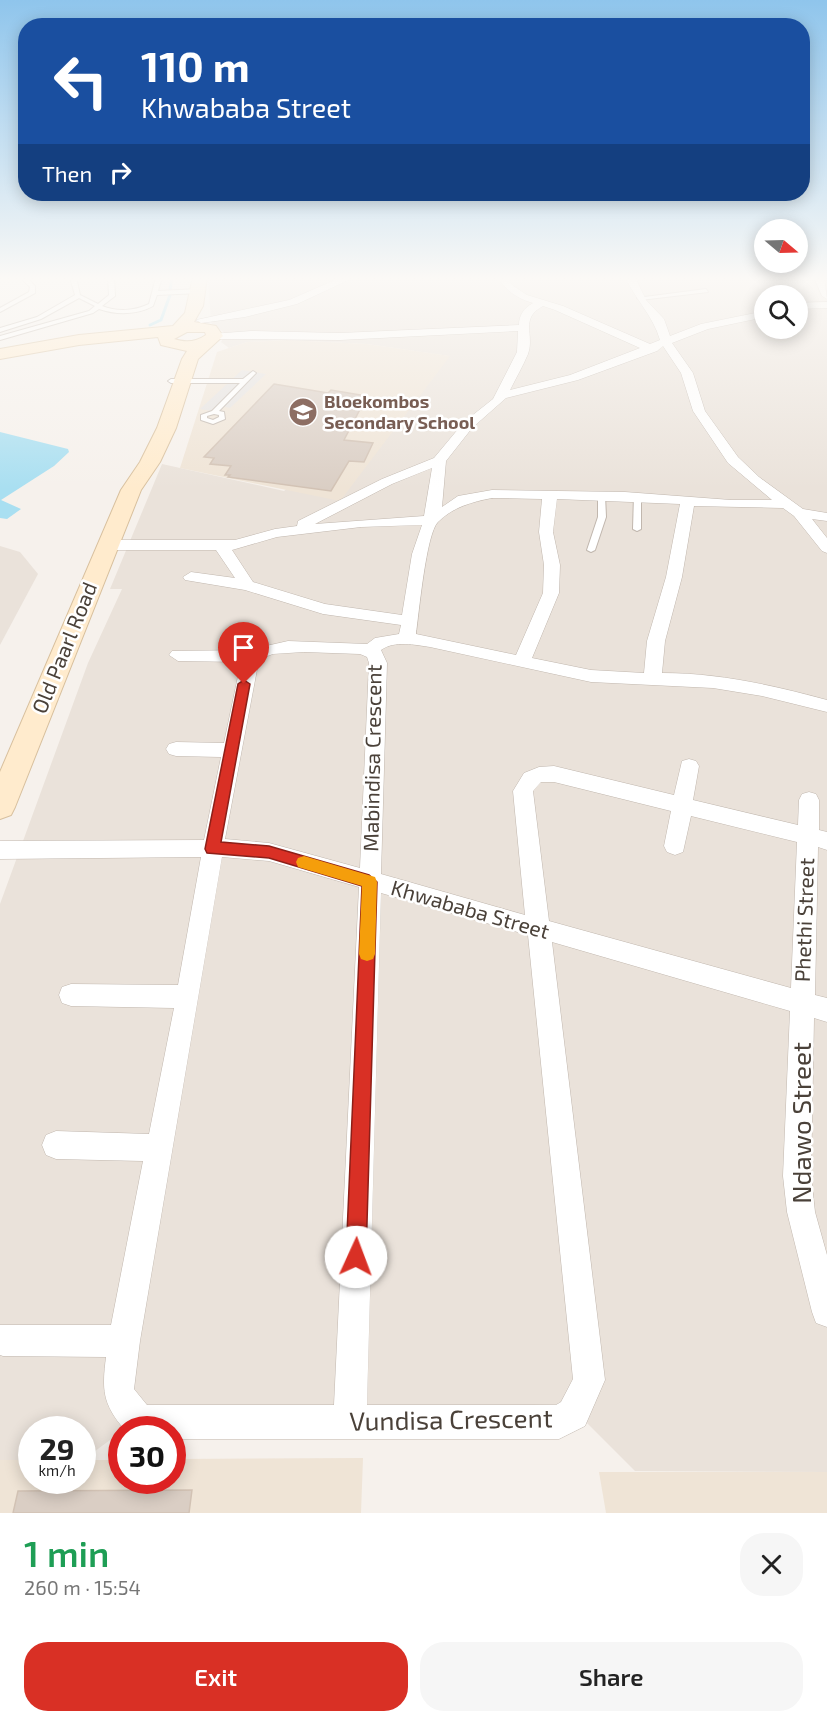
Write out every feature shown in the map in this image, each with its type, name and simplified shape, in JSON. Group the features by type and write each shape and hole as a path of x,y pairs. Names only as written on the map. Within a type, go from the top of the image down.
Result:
{"main road":[{"path":"0,354 36,348"},
{"name":"Old Paarl Road","path":"176,348 177,381"},
{"name":"Old Paarl Road","path":"0,807 131,490 149,465 177,381 197,348"}],"street":[{"path":"409,630 420,554 432,519 439,462 468,425 490,408 501,395 522,358 522,348"},
{"path":"501,395 574,378 599,366 653,348"},
{"path":"670,348 681,362 699,411 715,436 740,467 799,513 827,548"},
{"path":"287,532 339,508 381,483 439,462"},
{"path":"108,545 236,545 287,532 361,523 432,519 451,505 479,495 637,496 688,501 786,504"},
{"path":"521,663 551,592 552,565 546,532 550,495"},
{"path":"652,679 656,641 674,577 688,501"},
{"path":"799,513 827,517"},
{"path":"222,546 247,585"},
{"path":"191,577 247,585 322,609 409,630 521,663 614,679 696,680 739,685 774,691 827,706"},
{"path":"370,650 381,642 409,630"},
{"name":"Mabindisa Crescent","path":"178,655 251,656 256,652 274,648 363,648 375,654 378,663 350,1422"},
{"path":"213,849 251,656"},
{"path":"176,749 231,750"},
{"path":"675,846 689,766"},
{"name":"Vundisa Crescent","path":"213,849 124,1341 118,1389 124,1404 140,1422 559,1422 573,1414 589,1380 522,791 528,780 539,774 554,774 817,838"},
{"name":"Phethi Street","path":"809,800 817,838 815,1007"},
{"name":"Khwababa Street","path":"0,850 245,848 269,852 815,1007"},
{"path":"71,995 188,997"},
{"name":"Ndawo Street","path":"815,1007 797,1176 803,1224 827,1312"},
{"path":"56,1145 160,1148"},
{"path":"3,1340 124,1341"}],"lane":[{"path":"214,412 253,373"},
{"path":"177,381 244,381"},
{"path":"591,550 602,517 601,495"},
{"path":"637,496 637,529"}],"shaded area":[{"name":"Bloekombos Secondary School","path":"230,348 392,348 450,356 340,501 180,468 217,352"},
{"path":"392,348 827,348 827,1472 635,1471 568,1404 108,1416 108,1441 96,1450 96,1416 18,1416 18,1460 0,1460 0,904 88,663 122,589 110,589 162,464 284,491 449,356"},
{"path":"242,370 266,374 230,408 217,405 211,411 200,409"},
{"path":"0,546 20,552 38,574 0,645"},
{"path":"363,1458 361,1513 0,1513 0,1460 18,1460 18,1494 96,1494 96,1460 108,1460 108,1494 186,1494 186,1459"},
{"path":"599,1472 827,1472 827,1513 606,1513"}],"water":[{"path":"0,432 68,449 69,452 54,466 1,500 21,509 7,519 0,518"}],"building":[{"path":"274,384 328,393 331,390 367,396 344,440 373,443 364,462 349,461 331,491 228,477 230,475 225,475 231,466 210,464 214,458 204,457"},
{"path":"108,1490 108,1494 186,1494 186,1490 192,1490 189,1513 13,1513 18,1491 18,1494 96,1494 96,1491"}],"slow traffic":[{"path":"304,862 369,882 367,954"}],"place":[{"name":"Bloekombos Secondary School","path":"303,412"}],"route":[{"path":"244,684 213,849 245,848 269,852 369,882 356,1257"}]}
